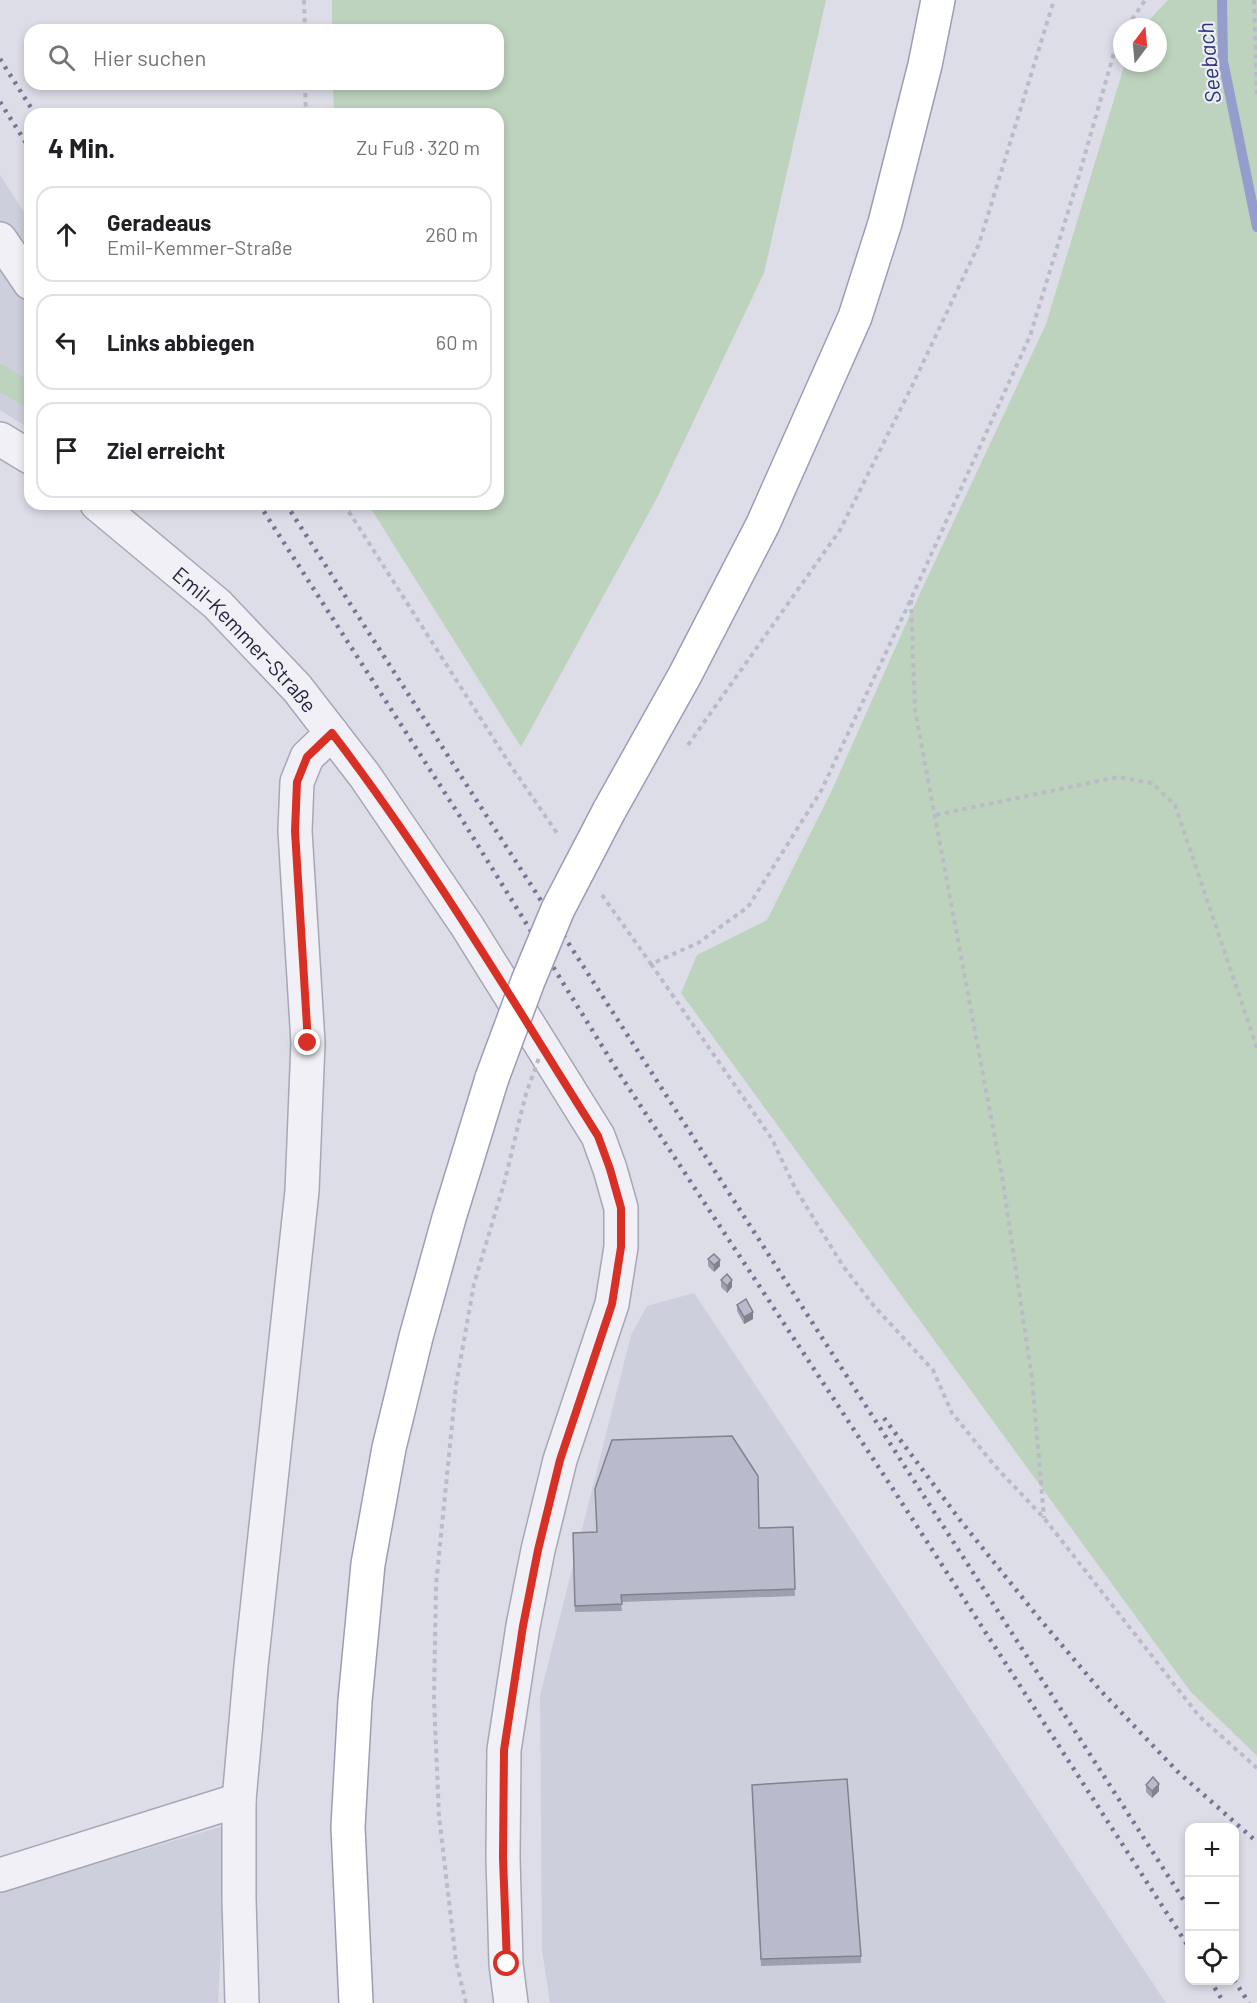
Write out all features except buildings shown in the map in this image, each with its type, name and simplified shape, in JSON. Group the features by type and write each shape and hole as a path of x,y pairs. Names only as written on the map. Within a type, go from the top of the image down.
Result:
{"main road":[{"path":"356,2003 348,1827 368,1564 389,1448 416,1337 449,1218 492,1078 558,909 685,675 763,524 855,317 885,223 925,65 938,0"}],"street":[{"path":"0,239 24,274"},
{"path":"0,439 24,453"},
{"name":"Emil-Kemmer-Straße","path":"104,510 217,604 297,688 365,776 467,926 598,1136 621,1208 621,1247 612,1304 560,1460 538,1550 523,1626 504,1750 503,1858 507,1964 511,2003"},
{"path":"242,2003 239,1800 251,1666 302,1191 308,1043 295,831 297,782 307,757 332,733"},
{"path":"0,1875 239,1800"}],"path":[{"path":"304,0 304,24"},
{"path":"682,753 840,530 913,384 979,244 1054,0"},
{"path":"1132,18 1145,0"},
{"path":"1254,0 1257,98"},
{"path":"1044,1518 1032,1378 1002,1176 915,710 911,599 1030,336 1113,56"},
{"path":"305,90 306,108"},
{"path":"936,815 1118,777 1152,783 1175,805 1257,1048"},
{"path":"600,906 605,896"},
{"path":"651,964 772,1139 795,1188 843,1266 874,1306 933,1370 952,1413 994,1465 1044,1518 1199,1716 1257,1768"},
{"path":"466,2003 456,1961 439,1816 434,1699 436,1585 456,1385 474,1284 505,1180 525,1097 544,1045"}],"shaded area":[{"path":"0,175 24,212 24,425 0,410"},
{"path":"694,1293 1166,2003 550,2003 542,1950 540,1696 631,1335 647,1306"},
{"path":"227,1825 218,2003 0,2003 0,1892"}],"green space":[{"path":"332,0 826,0 764,273 657,498 521,747 372,510 504,510 504,108 334,108 333,90 504,90 504,24 332,24"},
{"path":"1168,0 1257,0 1257,1756 1190,1691 681,993 697,955 767,920 832,790 909,617 1046,324 1122,72 1167,72 1167,18 1151,18"},
{"path":"0,363 24,377 24,406 0,392"}],"waterway":[{"name":"Seebach","path":"1222,0 1223,61 1257,227"}],"railway":[{"path":"0,59 31,108"},
{"path":"0,102 24,140"},
{"path":"263,510 461,818 615,1067 891,1486 1185,1941"},
{"path":"290,510 1185,1902"},
{"path":"884,1418 960,1520 1100,1690 1178,1772 1257,1842"},
{"path":"1213,1985 1224,2003"},
{"path":"1237,1985 1249,2003"}],"route":[{"path":"308,1043 295,831 297,782 307,757 332,733 365,776 467,926 598,1136 621,1208 621,1247 612,1304 560,1460 538,1550 523,1626 504,1750 503,1858 507,1964"}]}
